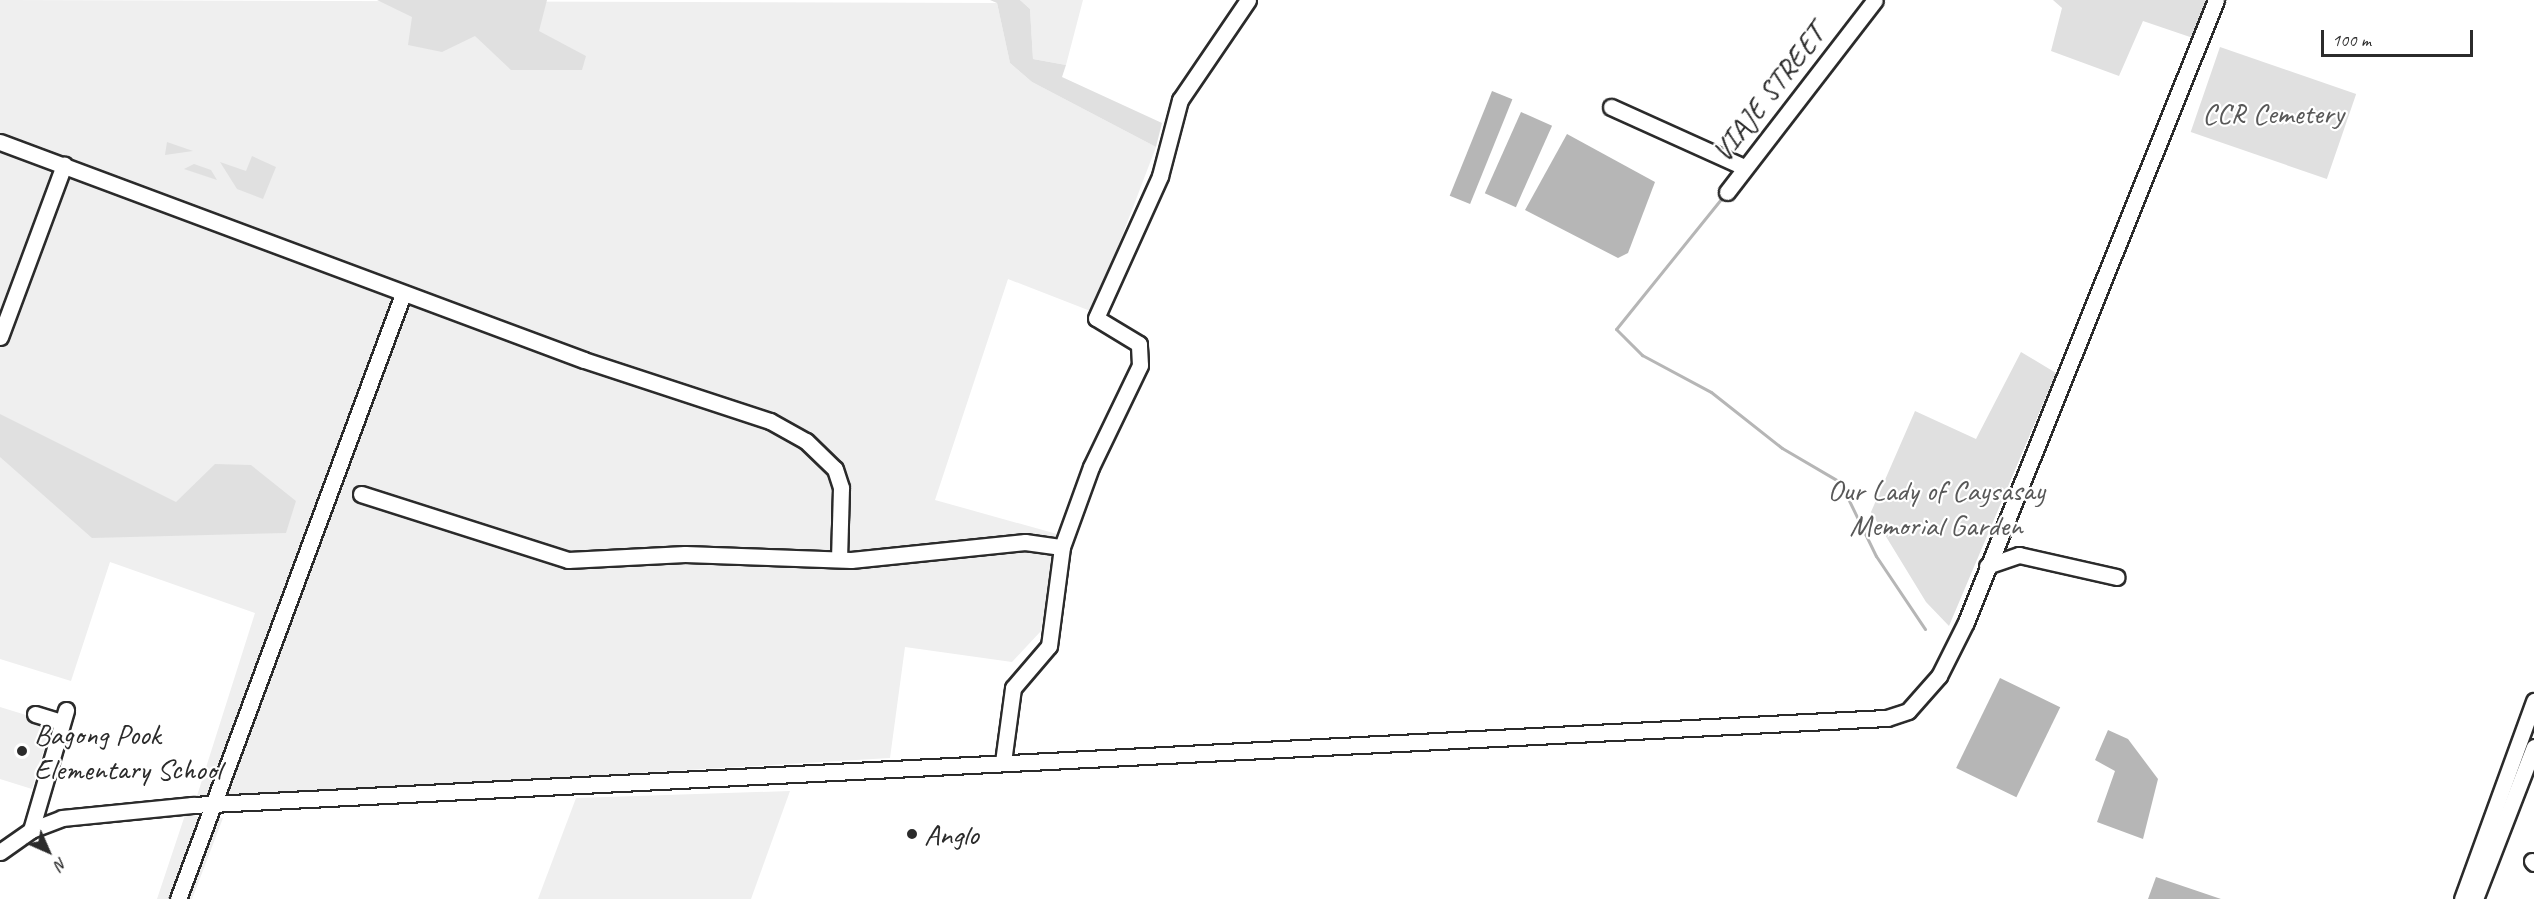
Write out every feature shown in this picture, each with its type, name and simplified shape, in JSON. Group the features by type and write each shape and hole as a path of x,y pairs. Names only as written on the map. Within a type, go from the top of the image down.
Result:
{"street":[{"path":"1003,762 1013,688 1049,645 1062,547 1143,351 1096,318 1160,176 1180,100 1248,0"},
{"name":"VIAJE STREET","path":"1727,192 1875,0"},
{"path":"0,852 31,830 62,818 212,804 1887,718 1918,704 1939,676 1987,566 2216,0"},
{"path":"1611,107 1744,167"},
{"path":"0,142 584,360 750,412 806,441 826,456 841,488 839,560"},
{"path":"0,337 64,165"},
{"path":"178,899 403,294"},
{"path":"361,494 568,560 685,554 839,560 1025,542 1062,547"},
{"path":"1987,566 2019,555 2117,577"},
{"path":"2462,899 2534,701"},
{"path":"31,830 64,716 34,714"},
{"path":"2475,899 2534,747"}],"shaded area":[{"path":"0,0 997,3 1010,63 1032,82 1156,147 1093,312 1008,279 935,500 1057,534 1041,631 1012,662 905,647 890,758 196,799 255,613 110,562 71,681 0,659"},
{"path":"1020,0 1083,0 1066,65 1033,59 1030,9"},
{"path":"1492,91 1512,99 1470,204 1450,196"},
{"path":"1521,112 1552,126 1516,207 1485,193"},
{"path":"1567,134 1655,182 1628,253 1618,258 1525,210"},
{"path":"2000,678 2060,707 2016,797 1956,768"},
{"name":"Bagong Pook Elementary School","path":"0,707 52,723 32,789 0,779"},
{"path":"2108,730 2128,739 2158,779 2143,839 2097,822 2115,771 2095,760"},
{"path":"790,791 751,899 538,899 576,798"},
{"path":"185,815 223,818 192,899 157,899"},
{"path":"2156,877 2221,899 2148,899"}],"green space":[{"path":"377,0 547,0 539,31 586,56 582,70 511,70 475,36 442,52 408,45 412,17"},
{"path":"990,0 1020,0 1030,9 1033,59 1066,65 1062,77 1162,123 1156,147 1032,82 1010,63 997,3"},
{"path":"2053,0 2209,0 2193,38 2143,21 2119,76 2051,51 2062,8"},
{"name":"CCR Cemetery","path":"2220,47 2356,94 2327,179 2191,132"},
{"path":"167,142 193,151 165,155"},
{"path":"252,156 276,167 263,199 237,189 220,162 246,171"},
{"path":"194,164 211,170 217,180 184,169"},
{"name":"Our Lady of Caysasay Memorial Garden","path":"2021,352 2056,373 1949,626 1926,602 1871,512 1915,411 1976,439"},
{"path":"0,414 176,502 215,464 251,465 296,501 286,533 92,538 0,457"}],"waterway":[{"path":"1721,199 1616,329 1642,355 1711,392 1782,448 1840,482 1876,556 1925,629"}],"place":[{"name":"Bagong Pook Elementary School","path":"22,751"},
{"name":"Anglo","path":"912,834"}]}
